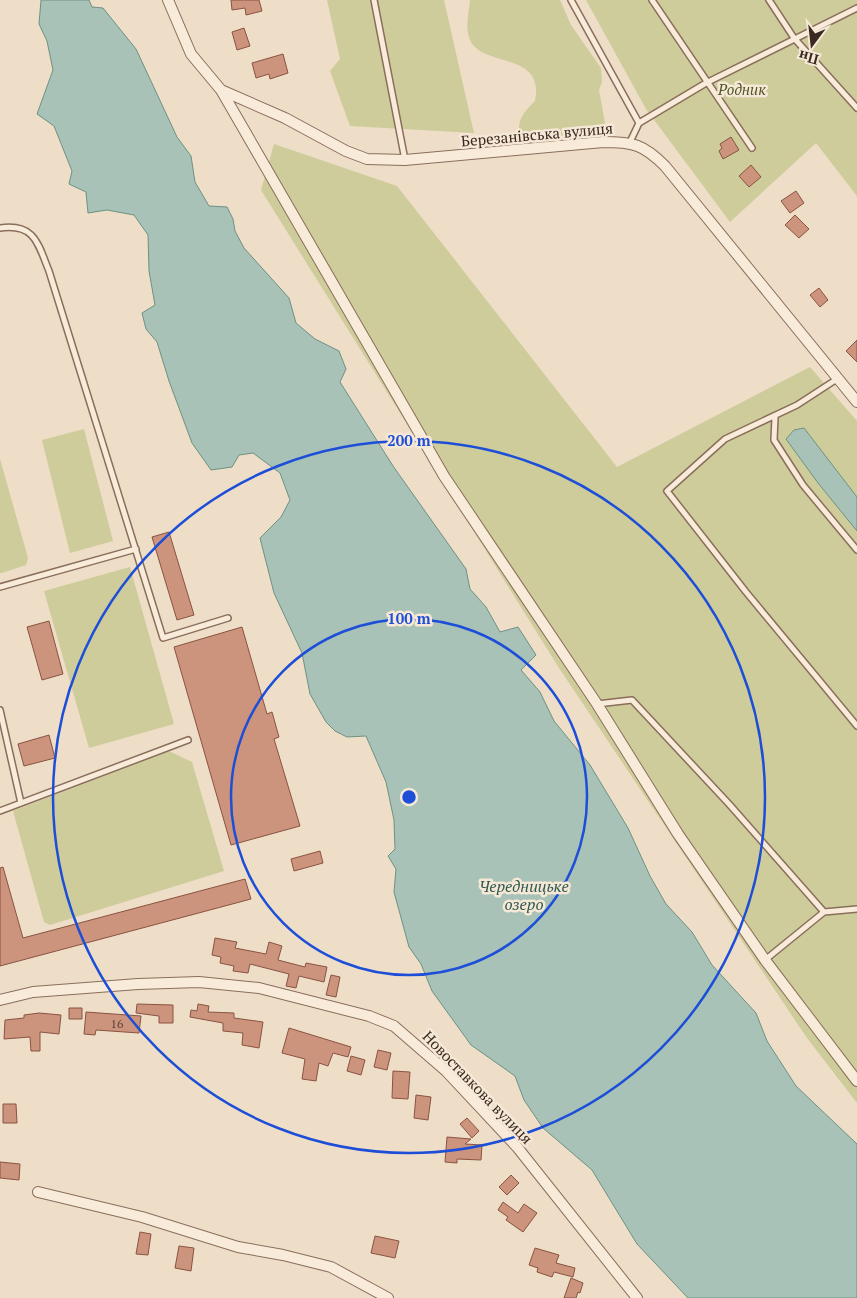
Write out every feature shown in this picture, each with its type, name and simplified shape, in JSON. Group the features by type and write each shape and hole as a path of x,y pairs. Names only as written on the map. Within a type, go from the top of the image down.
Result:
{"street":[{"name":"Березанівська вулиця","path":"168,0 191,54 221,90 285,118 346,152 367,159 405,160 603,142 630,142 649,150 665,166 857,402"},
{"path":"221,90 444,476 597,704 678,834 765,960 857,1081"},
{"name":"Новоставкова вулиця","path":"0,1000 43,992 138,984 199,982 259,988 343,1009 394,1026 446,1071 517,1147 637,1298"},
{"path":"38,1192 142,1217 238,1247 283,1255 331,1267 388,1298"}],"lane":[{"path":"374,0 405,160"},
{"path":"571,0 639,123"},
{"path":"652,0 752,148"},
{"path":"769,0 794,38 857,108"},
{"path":"630,142 639,123 706,82 857,8"},
{"path":"0,228 12,226 25,229 37,240 49,271 163,638 228,618"},
{"path":"837,379 775,417 724,439 667,491 746,592 857,726"},
{"path":"775,417 774,440 803,484 857,550"},
{"path":"0,587 136,549"},
{"path":"597,704 632,700 729,804 824,912"},
{"path":"0,710 21,803"},
{"path":"0,811 188,740"},
{"path":"765,960 824,912 857,909"}],"green space":[{"path":"327,0 444,0 474,133 350,126 330,71 340,59"},
{"path":"470,0 560,0 571,25 601,68 602,82 599,90 605,123 600,130 548,138 520,135 520,120 535,101 536,85 531,75 523,67 488,55 478,50 471,42 467,27"},
{"name":"Родник","path":"586,0 857,0 857,196 816,143 730,222 646,109"},
{"path":"274,144 397,186 617,467 810,367 857,421 857,1103 807,1038 559,668 261,190"},
{"path":"84,429 113,541 70,553 42,440"},
{"path":"0,459 28,558 26,565 2,573 0,573"},
{"path":"130,567 174,724 89,748 44,591"},
{"path":"169,751 192,762 224,871 50,925 44,922 13,811"}],"water":[{"name":"Чередницьке озеро","path":"41,0 89,0 92,7 103,8 136,49 177,137 191,156 195,182 209,206 227,207 233,219 235,231 244,248 289,298 296,323 315,339 339,351 346,369 340,382 393,466 466,569 470,589 486,607 500,632 518,627 536,655 521,670 540,692 554,721 590,765 628,828 650,876 666,904 692,932 712,965 756,1013 767,1041 796,1086 857,1144 857,1298 688,1298 637,1244 592,1170 543,1128 524,1100 515,1076 471,1045 432,991 421,964 409,947 394,892 396,869 388,856 395,849 394,820 386,782 366,736 347,737 335,731 326,722 310,694 302,653 274,593 260,538 281,517 290,500 280,473 253,453 239,455 232,467 211,470 192,443 157,342 146,329 142,313 155,305 149,271 148,235 134,215 107,210 88,213 86,192 69,184 72,171 54,126 37,114 53,70 47,41 39,24"},
{"path":"804,428 857,497 857,531 818,483 786,439 794,430"}],"building":[{"path":"231,0 259,0 262,11 246,15 245,8 232,10"},
{"path":"244,28 250,46 237,50 232,32"},
{"path":"283,54 288,73 270,79 269,74 256,78 252,63"},
{"path":"731,137 739,150 723,159 719,151 722,148 720,144"},
{"path":"751,165 761,177 749,187 739,176"},
{"path":"796,191 804,203 790,213 781,201"},
{"path":"795,215 809,229 799,238 785,225"},
{"path":"819,288 828,300 820,307 810,295"},
{"path":"857,340 857,362 846,351"},
{"path":"169,532 194,615 177,620 152,537"},
{"path":"49,621 63,674 42,680 27,627"},
{"path":"242,627 267,714 272,712 279,737 274,739 300,826 231,845 174,647"},
{"path":"49,735 55,758 24,766 18,744"},
{"path":"320,851 323,863 294,871 291,859"},
{"path":"3,867 23,938 245,879 251,899 0,966 0,868"},
{"path":"215,938 237,942 235,948 266,954 269,942 282,946 278,960 305,967 306,963 327,967 324,982 299,976 296,988 286,986 289,974 250,964 248,973 233,971 234,966 220,963 221,957 212,955"},
{"path":"331,975 340,977 336,997 326,995"},
{"path":"137,1004 173,1005 173,1023 159,1023 159,1016 136,1013"},
{"path":"198,1004 209,1006 208,1012 234,1013 234,1018 263,1022 259,1048 242,1045 243,1033 223,1031 223,1023 190,1017 191,1010 197,1011"},
{"path":"69,1008 82,1008 82,1019 69,1019"},
{"path":"86,1012 141,1016 139,1033 96,1030 95,1035 84,1034"},
{"path":"39,1013 61,1015 59,1034 40,1032 40,1051 31,1051 30,1037 4,1039 5,1020 24,1018 24,1015"},
{"path":"289,1028 351,1047 348,1057 333,1053 328,1066 319,1063 316,1081 302,1079 305,1059 282,1053"},
{"path":"378,1050 391,1053 387,1070 374,1067"},
{"path":"351,1056 365,1060 361,1075 347,1071"},
{"path":"393,1071 410,1072 408,1099 392,1098"},
{"path":"416,1095 431,1097 428,1120 414,1118"},
{"path":"3,1104 16,1104 17,1123 3,1123"},
{"path":"467,1118 479,1131 472,1138 460,1124"},
{"path":"447,1137 471,1139 465,1144 482,1145 481,1160 457,1159 457,1163 445,1162"},
{"path":"0,1162 20,1164 19,1180 0,1178"},
{"path":"511,1175 519,1183 507,1195 499,1187"},
{"path":"503,1202 518,1213 524,1204 537,1213 523,1232 506,1220 508,1217 498,1210"},
{"path":"140,1232 151,1234 148,1255 136,1254"},
{"path":"375,1236 399,1241 395,1258 371,1253"},
{"path":"179,1246 194,1248 191,1271 175,1268"},
{"path":"535,1248 559,1255 556,1263 575,1268 573,1277 554,1272 552,1277 537,1272 538,1268 529,1265"},
{"path":"571,1278 583,1283 580,1293 578,1292 576,1298 564,1298"}]}
